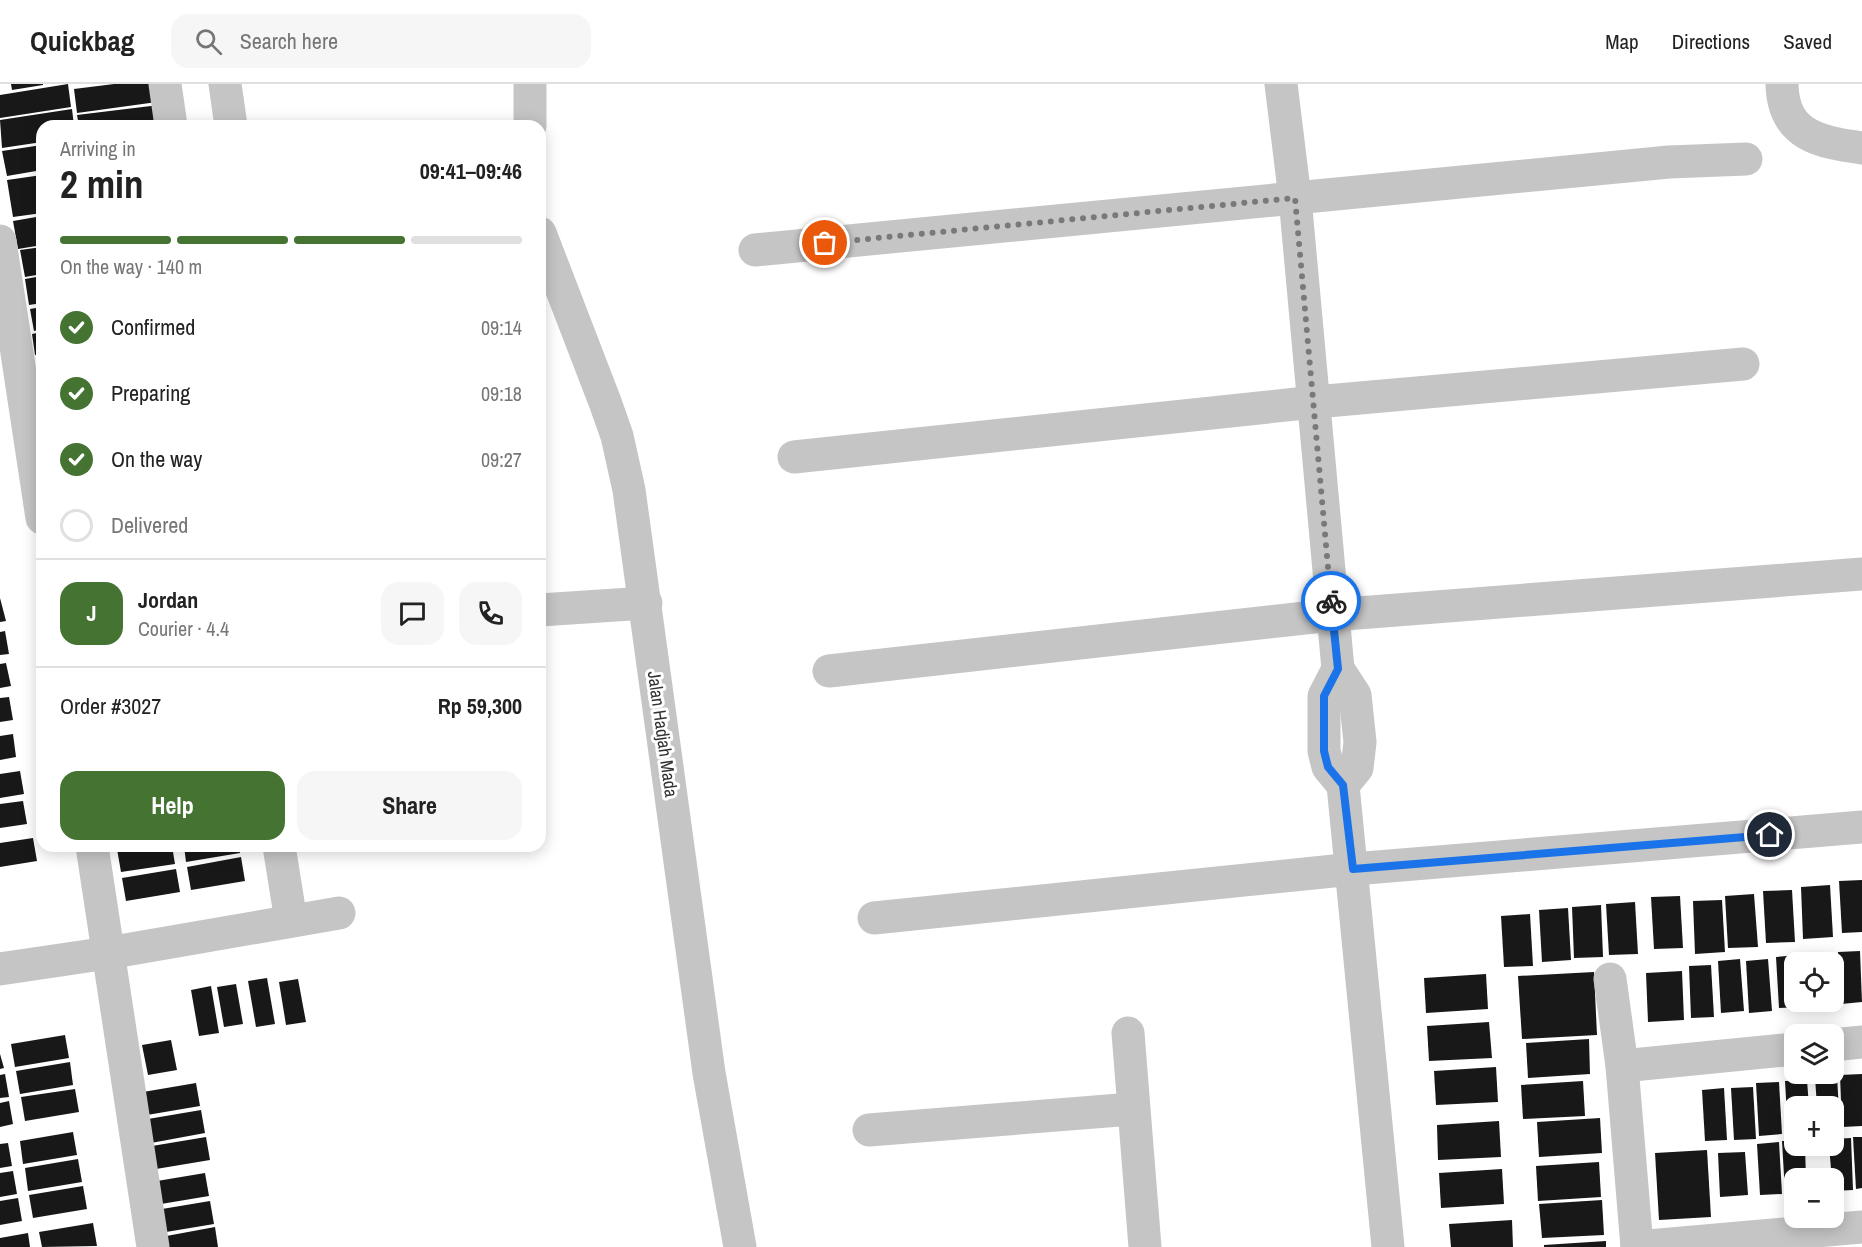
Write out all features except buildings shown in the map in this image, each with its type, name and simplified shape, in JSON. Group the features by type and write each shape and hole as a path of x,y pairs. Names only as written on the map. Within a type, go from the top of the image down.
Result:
{"street":[{"path":"165,84 170,120"},
{"path":"225,84 230,120"},
{"path":"530,84 531,120"},
{"path":"1281,84 1295,198 1315,402 1338,669 1355,695 1360,742 1357,768 1343,785 1353,869 1388,1247"},
{"path":"1782,84 1782,99 1790,116 1802,131 1820,142 1862,148"},
{"path":"755,250 1670,162 1746,159"},
{"path":"0,241 36,478"},
{"name":"Jalan Hadjah Mada","path":"546,249 617,436 629,490 709,1073 740,1247"},
{"path":"794,457 1315,402 1743,364"},
{"path":"829,670 1332,615 1862,574"},
{"path":"546,610 646,603"},
{"path":"874,918 1353,869 1862,827"},
{"path":"93,852 153,1247"},
{"path":"280,852 291,921"},
{"path":"0,969 108,953 339,913"},
{"path":"1610,979 1622,1066 1637,1247 1862,1227"},
{"path":"1128,1033 1132,1109 1145,1247"},
{"path":"1844,1044 1862,1042"},
{"path":"1622,1066 1784,1050"},
{"path":"869,1130 1132,1109"}],"way so far":[{"path":"825,243 1295,198 1331,601"}],"route":[{"path":"1331,601 1338,669 1324,696 1324,751 1328,767 1343,785 1353,869 1770,835"}]}
